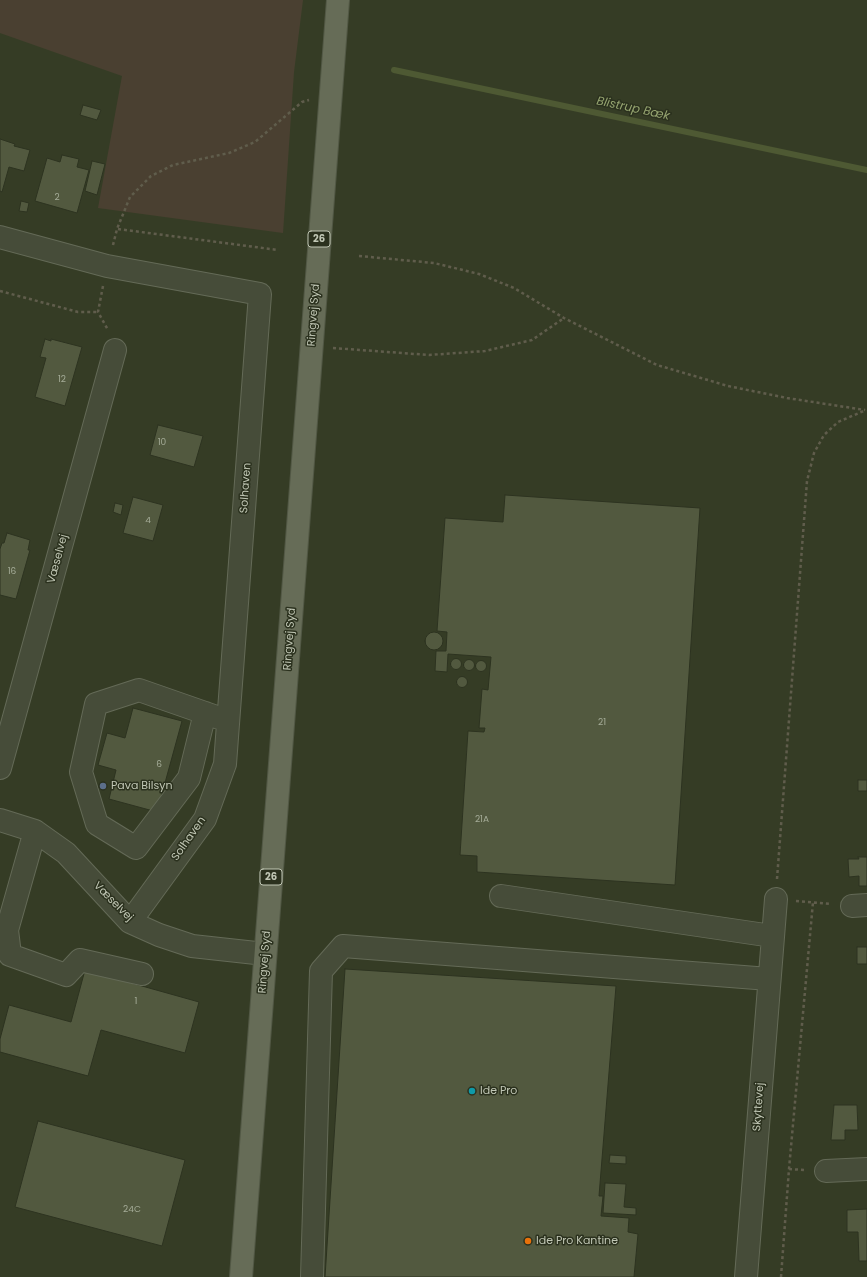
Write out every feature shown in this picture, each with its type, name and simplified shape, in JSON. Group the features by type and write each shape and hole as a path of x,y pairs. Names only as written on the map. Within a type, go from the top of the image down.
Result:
{"main road":[{"name":"Ringvej Syd","path":"241,1277 338,0"}],"street":[{"name":"Solhaven","path":"0,237 107,266 260,294 225,764 205,819 130,922"},
{"name":"Væselvej","path":"0,768 115,350"},
{"path":"205,713 189,778 136,848 97,824 82,772 96,704 139,690 228,721"},
{"name":"Væselvej","path":"0,820 35,831 66,853 130,922 159,936 192,946 265,954"},
{"path":"35,831 7,930 10,955 66,975 80,960 142,974"},
{"path":"501,896 772,936"},
{"name":"Skyttevej","path":"746,1277 776,899"},
{"path":"312,1277 321,970 343,946 769,979"},
{"path":"826,1171 867,1170"}],"path":[{"path":"115,350 112,337 98,312 107,266 117,229 130,197 151,176 173,165 229,153 255,142 302,102 330,94"},
{"path":"117,229 278,250"},
{"path":"359,256 434,263 479,274 514,288 564,318 657,365 728,386 787,398 866,410"},
{"path":"0,291 78,312 98,312"},
{"path":"311,346 429,355 485,351 532,340 564,318"},
{"path":"859,905 776,899 808,481 814,453 824,435 838,422 866,410"},
{"path":"781,1277 813,902"}],"shaded area":[{"path":"0,0 303,0 294,72 283,233 98,208 122,76 0,33"}],"building":[{"path":"83,105 101,110 97,120 80,115"},
{"path":"0,139 15,144 14,146 30,150 24,171 9,167 2,192 0,191"},
{"path":"62,155 79,159 77,167 89,170 77,213 35,201 47,158 60,162"},
{"path":"92,161 105,164 97,195 85,191"},
{"path":"21,201 29,203 27,212 19,211"},
{"path":"45,339 51,341 51,339 82,347 65,406 35,397 46,358 40,357"},
{"path":"158,425 203,436 194,467 150,455"},
{"path":"505,495 700,508 675,885 477,872 477,856 460,855 468,731 484,732 485,728 479,728 482,689 488,690 491,657 448,654 447,672 435,671 436,651 446,651 447,632 437,631 445,518 503,522"},
{"path":"133,497 163,505 153,541 123,533"},
{"path":"115,503 123,505 121,515 113,512"},
{"path":"7,533 30,540 28,550 30,550 16,599 0,595 0,549 2,543 4,543"},
{"path":"434,632 440,635 443,641 440,647 434,650 428,647 425,641 428,635"},
{"path":"456,658 460,660 462,664 460,668 456,670 452,668 450,664 452,660"},
{"path":"469,659 473,661 475,665 473,669 469,671 465,669 463,665 465,661"},
{"path":"479,661 483,661 485,662 485,670 479,671 476,668 476,664"},
{"path":"462,676 466,678 468,682 466,686 462,688 458,686 456,682 458,678"},
{"path":"133,708 182,721 157,812 109,799 116,770 98,765 107,733 125,738"},
{"path":"858,780 867,780 867,791 858,791"},
{"path":"858,857 867,857 867,886 859,886 859,876 849,877 848,859 859,859"},
{"path":"857,947 867,947 867,964 857,964"},
{"name":"Ide Pro","path":"345,969 616,986 599,1196 603,1196 601,1216 629,1218 628,1232 638,1234 634,1277 325,1277"},
{"path":"85,970 199,1002 185,1053 101,1030 88,1076 0,1052 0,1039 9,1005 71,1022"},
{"path":"834,1105 857,1105 858,1130 845,1130 845,1140 831,1140"},
{"path":"38,1121 185,1160 162,1246 15,1207"},
{"path":"610,1155 626,1156 626,1164 609,1163"},
{"path":"605,1183 626,1184 624,1207 636,1208 636,1215 603,1213"},
{"path":"867,1209 867,1261 859,1261 858,1232 847,1232 847,1210"}],"waterway":[{"name":"Blistrup Bæk","path":"394,70 867,170"}],"place":[{"name":"Pava Bilsyn","path":"103,786"},
{"name":"Ide Pro","path":"472,1091"},
{"name":"Ide Pro Kantine","path":"528,1241"}]}
